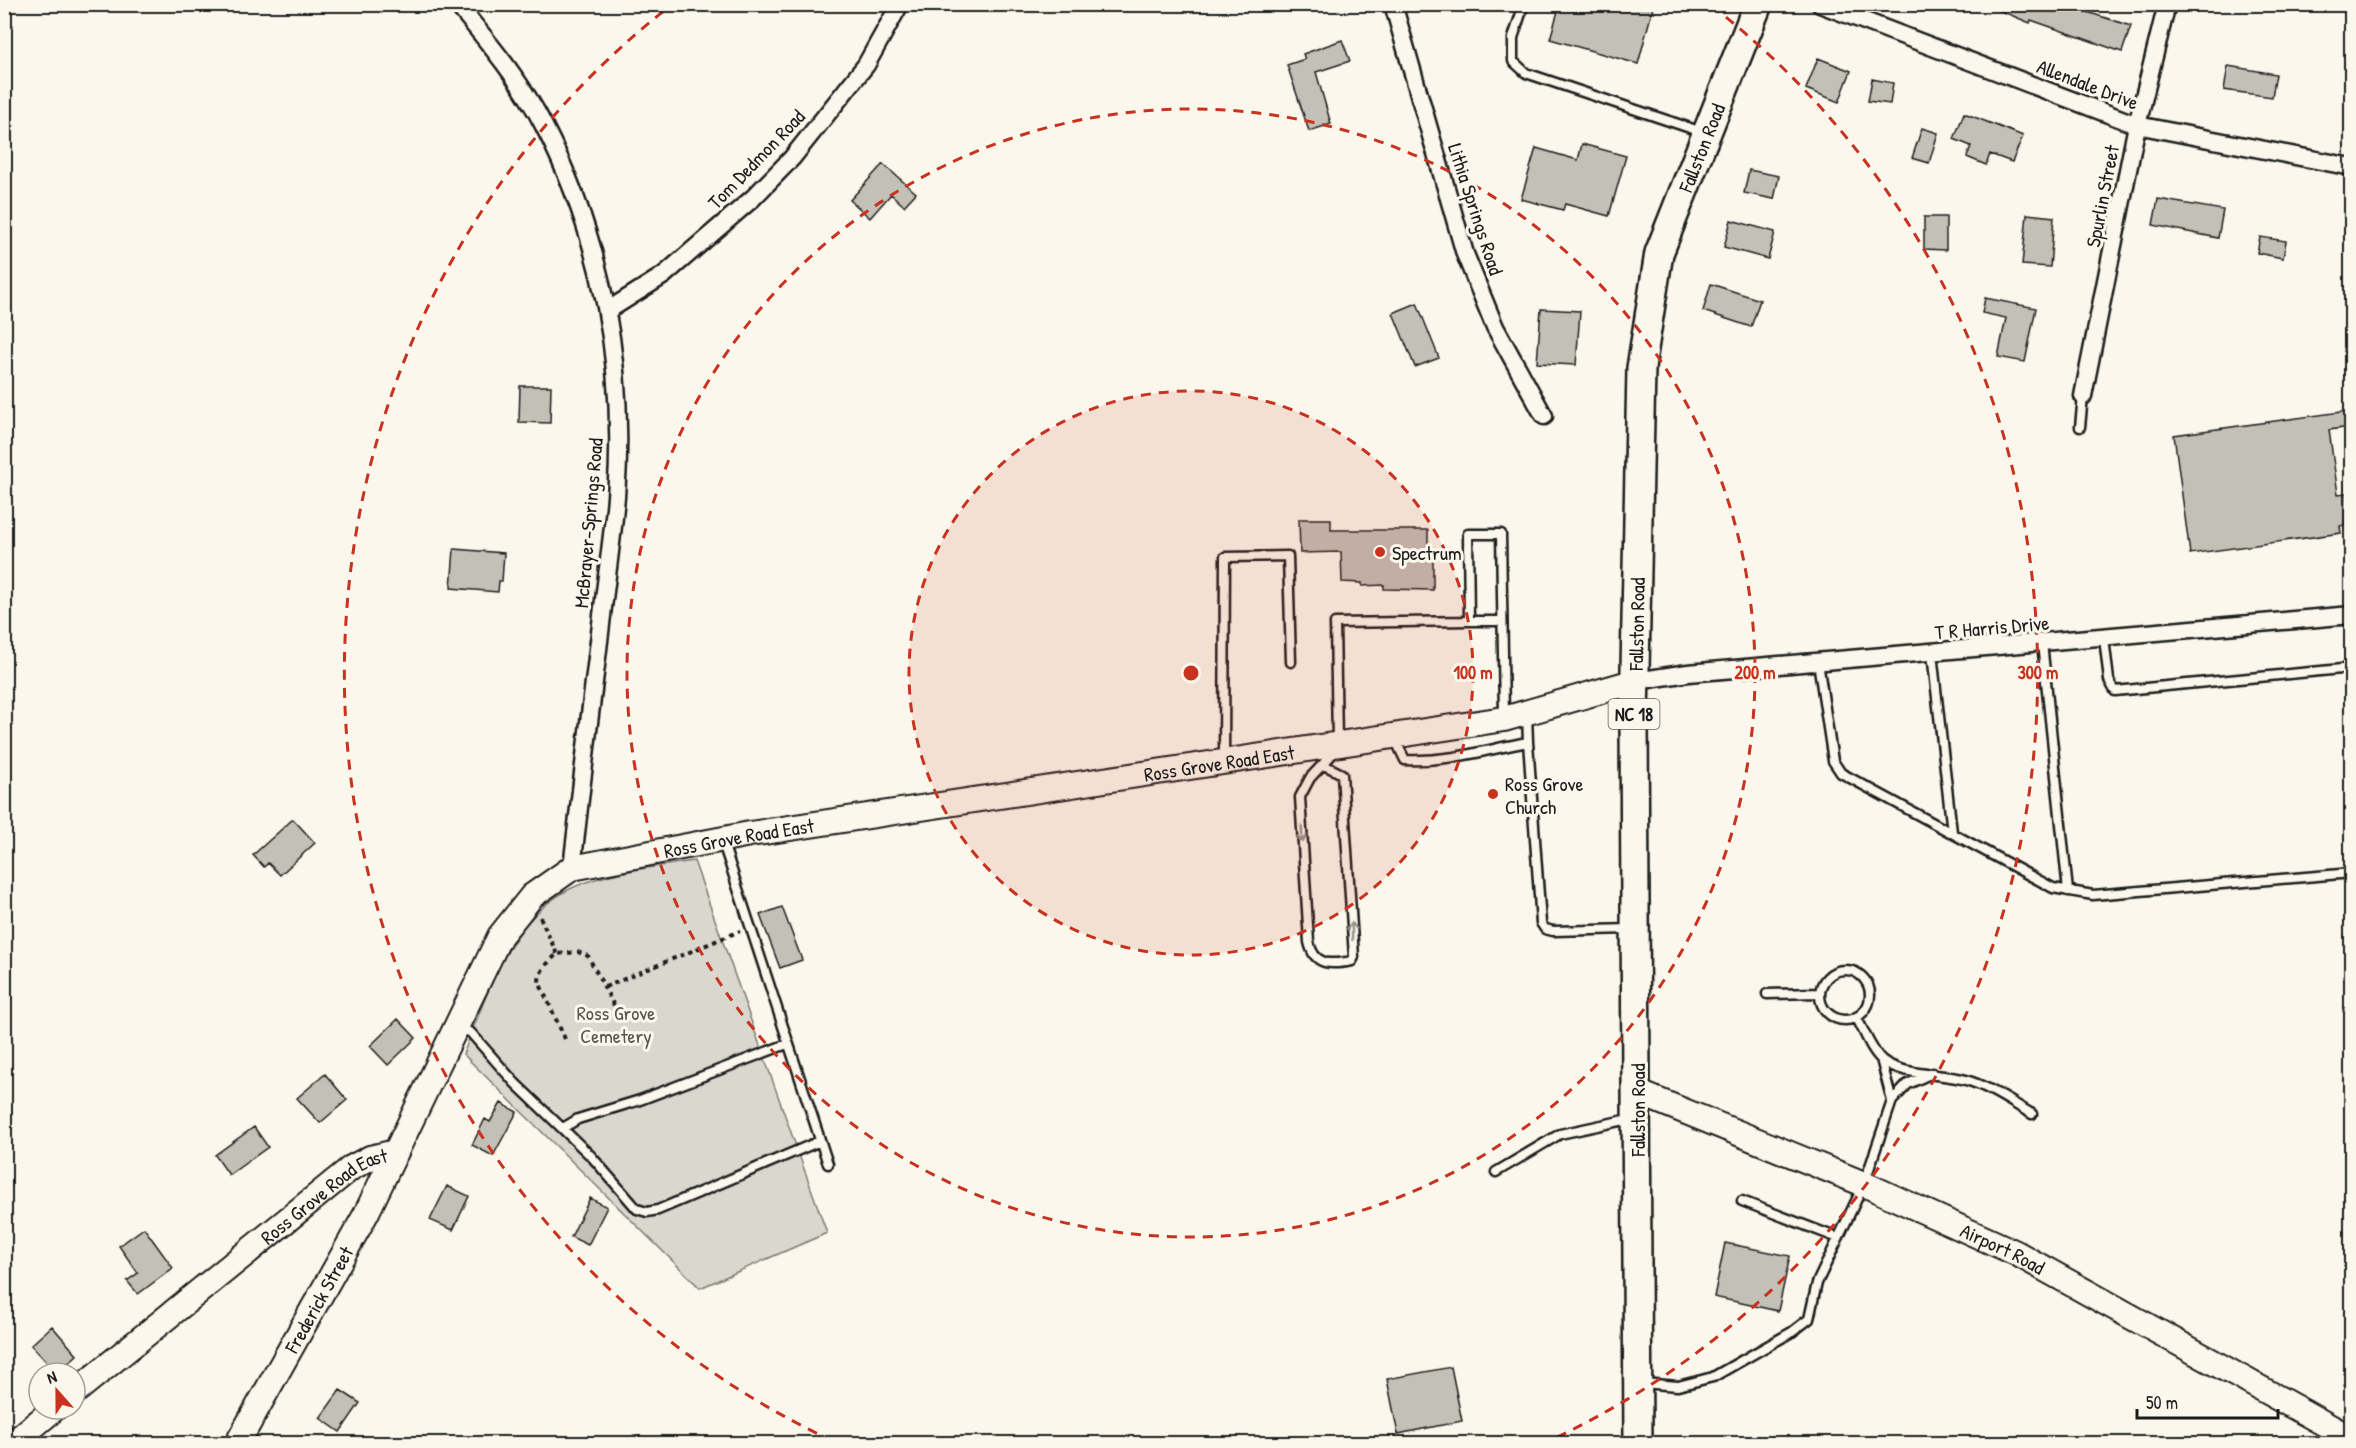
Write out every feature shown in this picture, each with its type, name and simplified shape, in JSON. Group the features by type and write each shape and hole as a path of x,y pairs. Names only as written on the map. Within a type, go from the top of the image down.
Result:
{"main road":[{"name":"Fallston Road","path":"1638,1443 1635,929 1641,368 1659,253 1758,4"}],"street":[{"name":"McBrayer-Springs Road","path":"457,4 496,53 544,125 574,194 602,279 607,310 618,400 616,496 572,868"},
{"name":"Tom Dedmon Road","path":"607,310 664,275 753,198 792,158 866,65 900,4"},
{"name":"Lithia Springs Road","path":"1393,4 1465,254 1495,327 1544,416"},
{"name":"Allendale Drive","path":"1820,4 2137,125 2352,167"},
{"name":"Spurlin Street","path":"2083,396 2137,125 2167,4"},
{"name":"T R Harris Drive","path":"1636,681 1818,662 2352,615"},
{"name":"Ross Grove Road East","path":"87,1382 343,1174 370,1158 396,1152 500,936 532,896 572,868 722,839 1224,764 1334,752 1394,736 1515,716 1636,681"},
{"name":"Airport Road","path":"1637,1105 1864,1184 2016,1253 2352,1439"},
{"name":"Frederick Street","path":"237,1443 366,1214 396,1152"},
{"path":"12,1443 39,1421"}],"lane":[{"path":"1524,4 1513,38 1513,61 1526,74 1705,133"},
{"path":"2080,427 2083,396"},
{"path":"1469,621 1468,534 1501,534 1502,621 1515,716 1528,742 1541,923 1545,929 1552,931 1635,929"},
{"path":"1224,764 1225,557 1288,556 1291,662"},
{"path":"1334,752 1310,778 1300,797 1303,868 1311,952 1320,962 1335,964 1352,962 1354,957 1342,774 1334,752 1335,623 1502,621"},
{"path":"2104,638 2109,680 2115,691 2352,668"},
{"path":"2042,643 2068,891"},
{"path":"1932,653 1952,832"},
{"path":"1818,662 1833,761 1841,773 2053,888 2093,895 2352,873"},
{"path":"1394,736 1405,760 1434,762 1528,742"},
{"path":"722,839 749,928 828,1164"},
{"path":"1845,970 1861,975 1867,982 1870,996 1863,1011 1856,1017 1841,1019 1833,1017 1822,1004 1820,993 1827,978 1833,972 1845,970"},
{"path":"1767,994 1820,993"},
{"path":"1856,1017 1881,1059 1892,1101"},
{"path":"456,1026 471,1033 515,1083 592,1157 637,1209 647,1212 820,1141"},
{"path":"563,1128 578,1119 640,1100 787,1044"},
{"path":"1881,1059 1900,1070 1932,1073 1969,1081 2032,1114"},
{"path":"1638,1382 1678,1386 1713,1377 1792,1332 1809,1318 1817,1283 1864,1184 1892,1101 1908,1084 1932,1073"},
{"path":"1496,1172 1560,1134 1637,1105"},
{"path":"1742,1201 1838,1238"}],"path":[{"path":"537,911 557,954"},
{"path":"605,987 749,928"},
{"path":"565,1039 539,982 539,975 557,954 578,952 588,956 624,1025"}],"green space":[{"name":"Ross Grove Cemetery","path":"694,861 827,1233 700,1288 463,1054 492,982 504,959 517,937 533,917 552,900 574,887 603,877"}],"building":[{"path":"1560,4 1654,4 1638,64 1550,39"},
{"path":"1984,4 2062,4 2131,26 2122,52 2031,20 2030,23"},
{"path":"1342,40 1350,61 1316,72 1331,124 1309,131 1287,65 1305,59 1303,54"},
{"path":"1818,58 1851,71 1839,102 1806,89"},
{"path":"2228,66 2276,74 2272,97 2224,90"},
{"path":"1872,79 1893,83 1890,104 1868,101"},
{"path":"1964,113 2023,136 2012,162 1990,154 1986,165 1967,157 1971,146 1954,139"},
{"path":"1922,128 1938,133 1929,163 1912,158"},
{"path":"1582,144 1626,156 1609,216 1565,204 1563,210 1521,199 1536,148 1578,160"},
{"path":"883,164 916,193 904,206 891,194 870,218 850,200"},
{"path":"1749,170 1779,176 1774,199 1744,193"},
{"path":"2158,199 2223,210 2218,238 2153,225"},
{"path":"2027,214 2054,217 2050,267 2022,265"},
{"path":"1924,217 1946,217 1946,250 1924,249"},
{"path":"1731,220 1775,232 1768,259 1724,247"},
{"path":"2260,237 2286,241 2283,258 2257,253"},
{"path":"1711,284 1760,300 1751,327 1703,311"},
{"path":"1985,298 2036,308 2025,362 1998,357 2006,318 1982,313"},
{"path":"1417,303 1439,358 1415,367 1393,313"},
{"path":"1541,309 1580,311 1576,365 1537,363"},
{"path":"520,386 551,386 550,423 519,422"},
{"path":"2348,411 2351,427 2329,430 2338,494 2346,493 2350,524 2340,526 2341,533 2190,554 2174,435"},
{"path":"1299,519 1331,519 1331,530 1428,530 1428,548 1433,548 1433,590 1384,589 1384,585 1362,586 1362,583 1342,582 1341,552 1300,553"},
{"path":"454,549 504,553 502,581 499,581 498,592 451,588"},
{"path":"293,819 315,843 280,875 268,863 264,867 253,855"},
{"path":"782,907 802,960 780,968 760,915"},
{"path":"398,1019 416,1038 388,1065 370,1046"},
{"path":"325,1074 347,1100 320,1123 297,1098"},
{"path":"501,1103 517,1112 493,1156 472,1145 485,1119 490,1122"},
{"path":"254,1127 268,1147 229,1175 215,1155"},
{"path":"447,1186 469,1196 453,1230 430,1220"},
{"path":"590,1198 607,1207 588,1245 571,1237"},
{"path":"144,1228 173,1268 138,1294 127,1281 138,1273 119,1246"},
{"path":"1725,1243 1790,1256 1778,1311 1714,1297"},
{"path":"52,1326 77,1355 70,1361 46,1361 31,1345"},
{"path":"1451,1367 1462,1421 1398,1434 1387,1379"},
{"path":"340,1390 360,1403 340,1432 320,1418"}],"place":[{"name":"Spectrum","path":"1380,552"},
{"name":"Ross Grove Church","path":"1493,794"}]}
